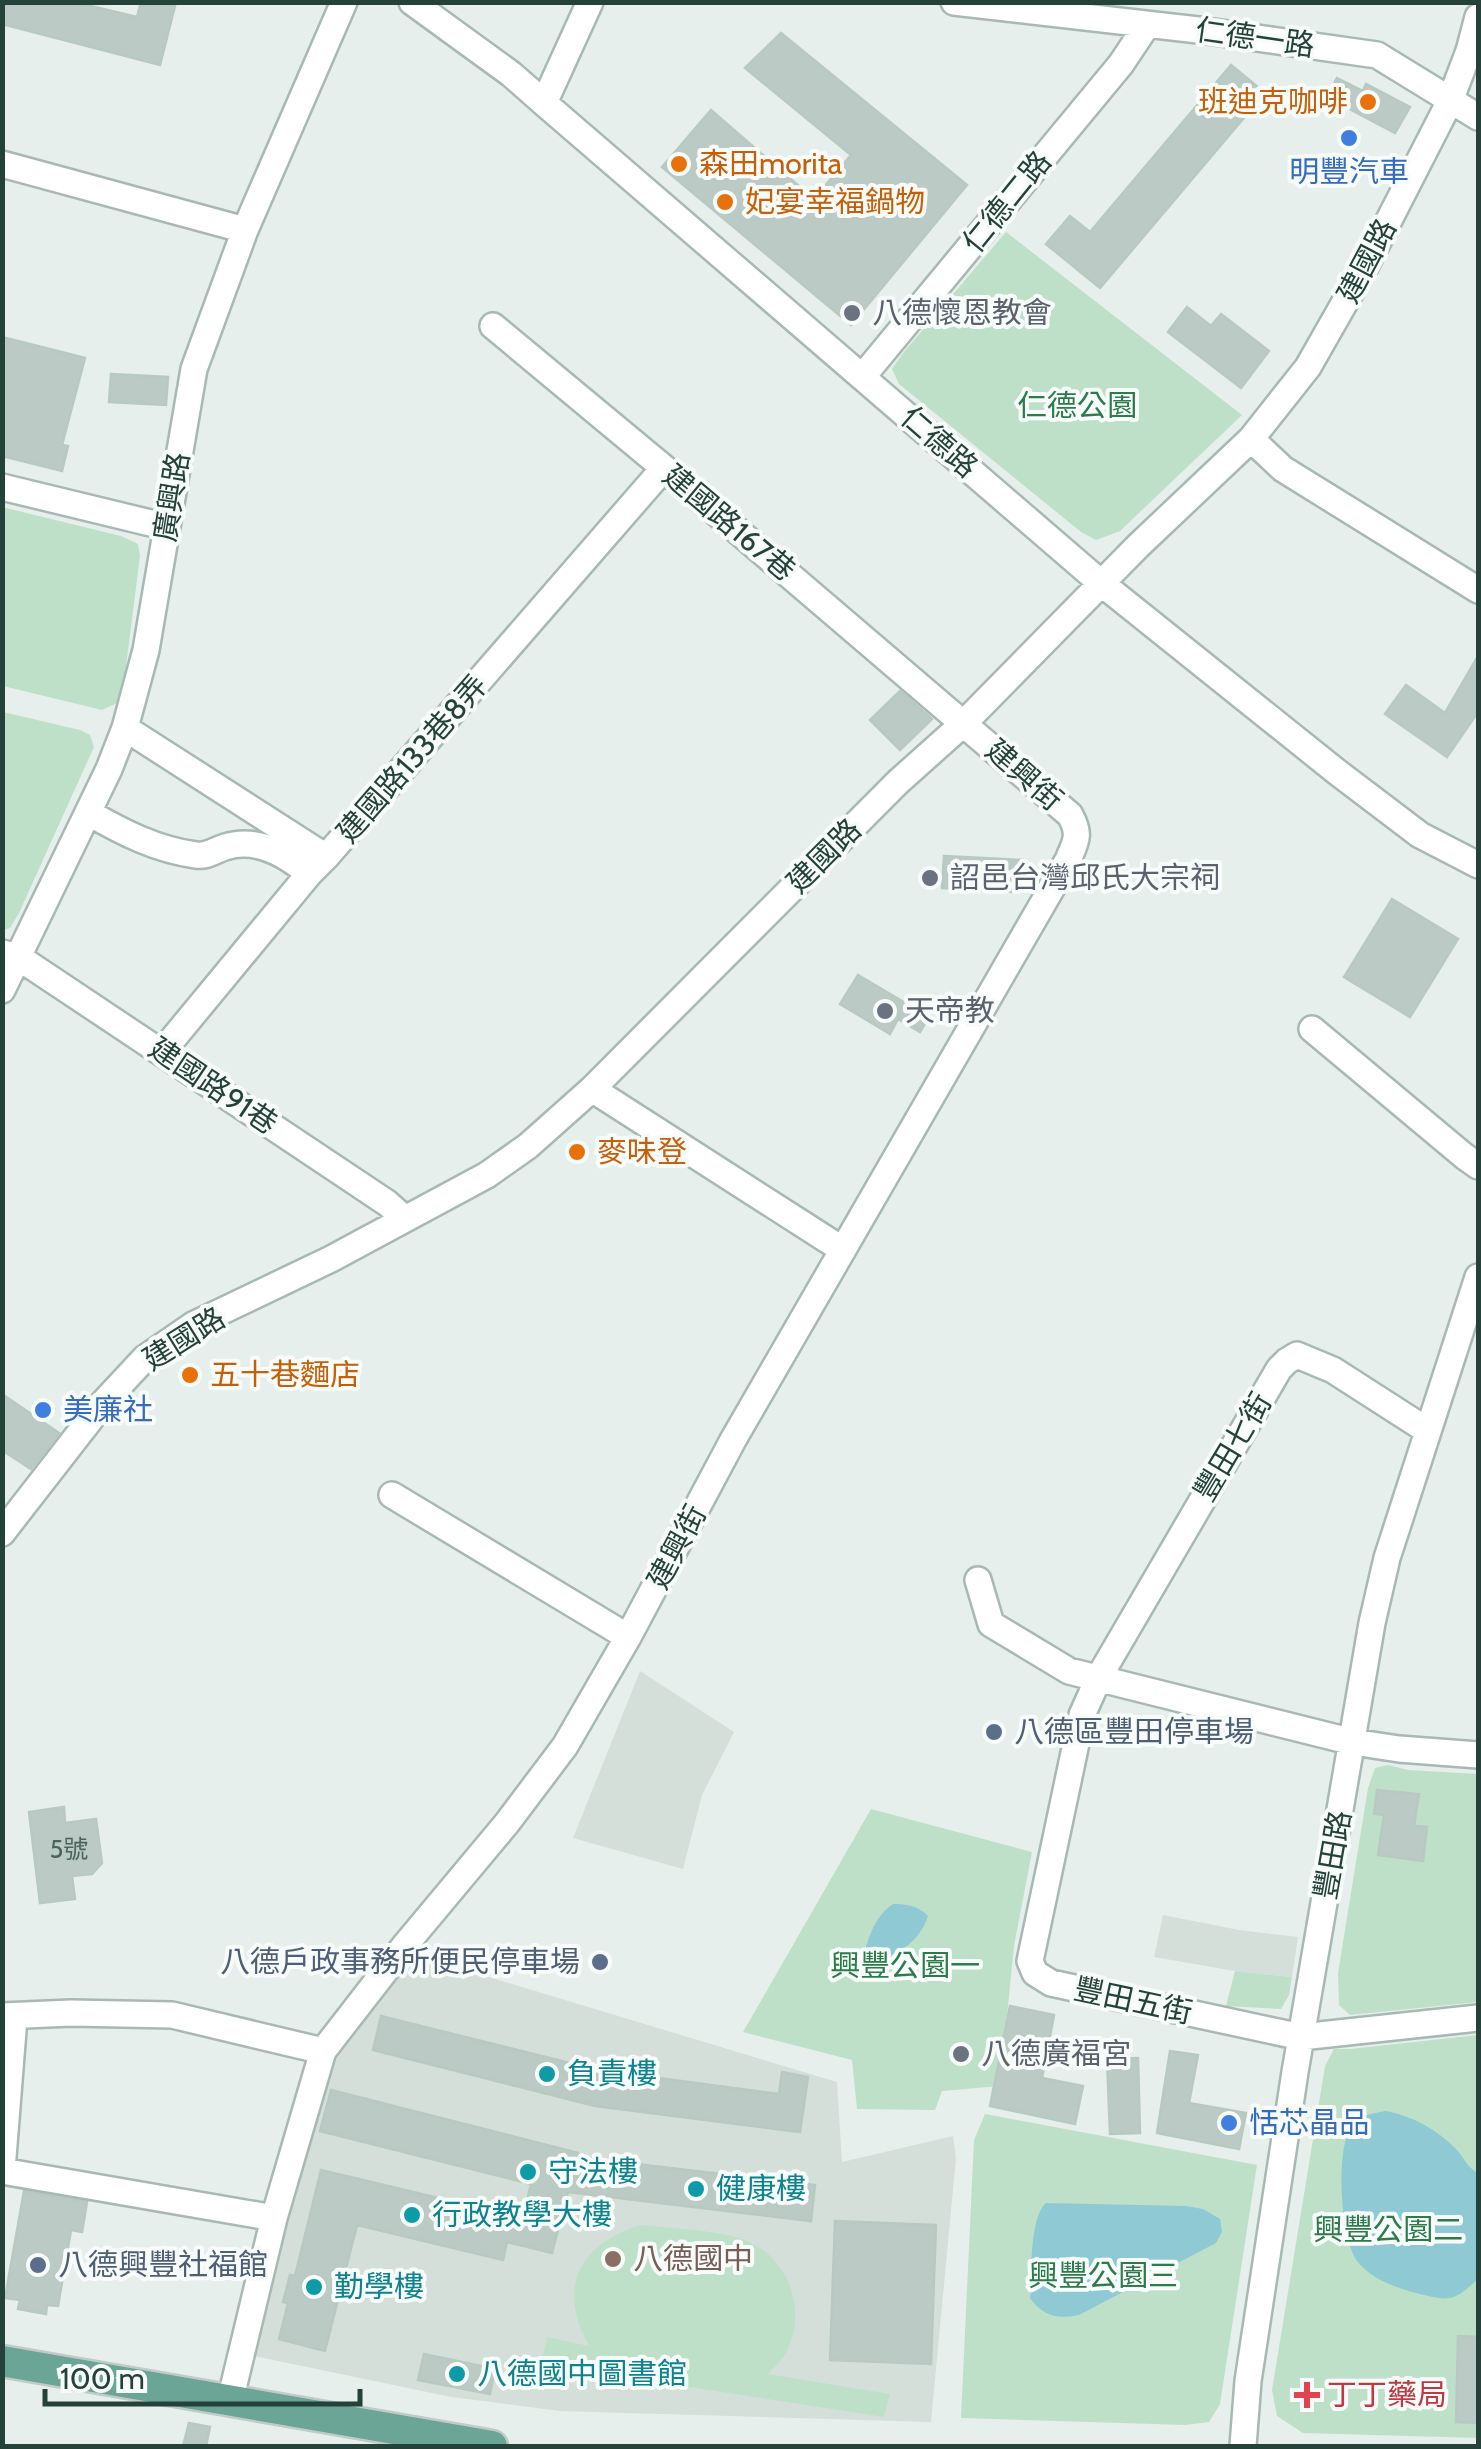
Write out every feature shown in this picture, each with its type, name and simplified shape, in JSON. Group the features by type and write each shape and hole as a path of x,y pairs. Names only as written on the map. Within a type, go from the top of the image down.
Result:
{"main road":[{"path":"2,2361 492,2446"}],"street":[{"name":"廣興路","path":"2,990 10,955 89,813 126,728 146,650 194,370 245,230 344,2"},
{"name":"仁德路","path":"412,2 511,74 1100,584 1420,835 1478,865"},
{"path":"544,102 590,2"},
{"name":"仁德一路","path":"954,2 1378,55 1478,118"},
{"name":"建國路","path":"2,1532 103,1403 145,1358 193,1326 331,1259 488,1175 528,1146 592,1089 898,782 964,723 1100,584 1251,439 1308,367 1366,265 1450,101 1478,17"},
{"name":"仁德二路","path":"863,376 1148,25"},
{"path":"2,164 245,230"},
{"name":"建國路167巷","path":"493,326 964,723"},
{"path":"1251,439 1283,469 1478,590"},
{"name":"建國路133巷8弄","path":"162,1052 664,468"},
{"path":"2,487 167,527"},
{"name":"建興街","path":"230,2401 274,2218 324,2051 565,1746 734,1440 1077,838 1070,815 964,723"},
{"path":"126,728 318,866"},
{"path":"89,813 123,833 201,857 228,845 253,843 318,866"},
{"name":"建國路91巷","path":"10,955 162,1052 387,1203 405,1220"},
{"path":"1312,1029 1478,1166"},
{"path":"592,1089 843,1250"},
{"name":"豐田路","path":"1243,2446 1248,2381 1372,1624 1387,1558 1478,1277"},
{"name":"豐田七街","path":"1100,1677 1286,1361 1297,1356 1333,1370 1428,1431"},
{"path":"392,1495 628,1637"},
{"path":"978,1580 991,1624 1070,1671 1353,1742 1478,1755"},
{"name":"豐田五街","path":"1100,1677 1078,1733 1031,1950 1035,1974 1051,1983 1302,2037 1478,2018"},
{"path":"274,2218 2,2170 8,2017 172,2016 324,2051"}],"shaded area":[{"path":"640,1671 734,1732 702,1795 683,1869 573,1838"},
{"path":"1163,1915 1298,1937 1292,1977 1154,1957"},
{"name":"八德國中","path":"409,1953 837,2082 842,2162 953,2136 956,2158 931,2422 560,2411 451,2397 254,2356 332,2049"}],"green space":[{"name":"仁德公園","path":"1006,232 1242,415 1120,531 1096,540 1081,532 899,384 892,369"},
{"path":"2,507 121,536 138,544 140,556 123,690 117,703 102,710 3,686"},
{"path":"3,712 80,730 90,735 94,747 19,913 10,928 3,930"},
{"path":"1388,1765 1478,1774 1478,2002 1350,2015 1339,2005 1338,1973 1368,1788 1375,1768"},
{"name":"興豐公園一","path":"871,1809 1032,1852 1014,1946 1000,2086 942,2091 935,2110 857,2109 852,2060 743,2032"},
{"path":"1235,1971 1292,1977 1289,1995 1281,2009 1226,2006"},
{"name":"興豐公園二","path":"1478,2035 1478,2438 1303,2433 1277,2416 1272,2390 1325,2066 1334,2049"},
{"name":"興豐公園三","path":"985,2114 1257,2165 1220,2404 1209,2422 1186,2425 961,2418 974,2140"},
{"path":"640,2225 724,2234 762,2249 783,2272 790,2287 795,2319 787,2351 768,2374 890,2394 884,2417 541,2364 547,2337 589,2346 575,2305 579,2271 601,2244"}],"water":[{"path":"893,1904 912,1906 924,1913 928,1916 924,1926 902,1949 862,1964 876,1923"},
{"path":"1386,2111 1433,2130 1478,2173 1478,2279 1456,2296 1436,2298 1384,2282 1357,2261 1351,2249 1342,2193 1347,2137 1359,2119"},
{"path":"1046,2203 1186,2206 1203,2209 1220,2219 1222,2232 1216,2243 1079,2315 1058,2316 1046,2313 1030,2298 1034,2233"}],"building":[{"path":"2,2 74,2 137,17 141,2 176,2 160,65 2,24"},
{"path":"781,33 967,185 851,325 662,167 711,110 814,199 851,155 745,68"},
{"path":"1231,65 1265,93 1100,288 1046,244 1070,216 1090,232"},
{"name":"班迪克咖啡","path":"1337,78 1363,91 1366,84 1410,107 1395,133 1327,97"},
{"path":"1187,307 1211,326 1221,314 1269,351 1241,388 1168,332"},
{"path":"2,337 85,358 62,445 68,446 62,471 2,456"},
{"path":"111,374 168,377 166,405 109,402"},
{"path":"1478,656 1478,712 1447,757 1385,714 1406,685 1445,713"},
{"path":"900,691 932,719 900,750 870,720"},
{"path":"944,856 1023,860 1022,879 1015,879 1014,892 942,888"},
{"path":"1392,899 1458,939 1410,1017 1344,977"},
{"name":"天帝教","path":"858,975 929,1017 920,1032 898,1019 890,1034 840,1004"},
{"path":"2,1394 59,1433 31,1469 2,1450"},
{"path":"1377,1790 1419,1794 1414,1826 1427,1827 1423,1861 1378,1855 1384,1815 1374,1814"},
{"path":"64,1807 65,1823 96,1819 102,1863 92,1874 72,1876 75,1899 40,1903 29,1812"},
{"path":"1010,2006 1054,2015 1042,2078 1083,2086 1075,2124 990,2106"},
{"name":"負責樓","path":"381,2016 598,2070 779,2094 782,2072 808,2077 800,2132 595,2106 373,2050"},
{"path":"1170,2051 1198,2055 1189,2103 1246,2113 1239,2149 1157,2133"},
{"path":"1138,2058 1140,2133 1110,2134 1107,2059"},
{"path":"331,2090 578,2153 577,2157 815,2185 811,2221 568,2192 552,2253 507,2242 503,2260 357,2225 325,2351 279,2339 288,2303 283,2302 290,2275 295,2276 321,2170 523,2218 531,2184 320,2131"},
{"name":"八德興豐社福館","path":"24,2191 87,2202 82,2232 71,2230 58,2306 47,2305 46,2314 18,2309 20,2300 5,2298"},
{"path":"835,2221 936,2225 931,2364 830,2360"},
{"path":"1458,2336 1478,2337 1478,2423 1456,2422"},
{"name":"八德國中圖書館","path":"424,2354 495,2369 490,2394 418,2380"},
{"path":"189,2423 210,2427 206,2446 183,2446"}],"place":[{"name":"班迪克咖啡","path":"1368,102"},
{"name":"明豐汽車","path":"1349,138"},
{"name":"森田morita","path":"679,164"},
{"name":"妃宴幸福鍋物","path":"725,202"},
{"name":"八德懷恩教會","path":"852,313"},
{"name":"詔邑台灣邱氏大宗祠","path":"930,878"},
{"name":"天帝教","path":"885,1011"},
{"name":"麥味登","path":"577,1152"},
{"name":"五十巷麵店","path":"190,1375"},
{"name":"美廉社","path":"43,1410"},
{"name":"八德區豐田停車場","path":"994,1732"},
{"name":"八德戶政事務所便民停車場","path":"600,1962"},
{"name":"八德廣福宮","path":"961,2054"},
{"name":"負責樓","path":"547,2074"},
{"name":"恬芯晶品","path":"1229,2123"},
{"name":"守法樓","path":"528,2172"},
{"name":"健康樓","path":"696,2189"},
{"name":"行政教學大樓","path":"412,2215"},
{"name":"八德國中","path":"613,2259"},
{"name":"八德興豐社福館","path":"38,2265"},
{"name":"勤學樓","path":"314,2287"},
{"name":"八德國中圖書館","path":"457,2374"},
{"name":"丁丁藥局","path":"1307,2395"}]}
